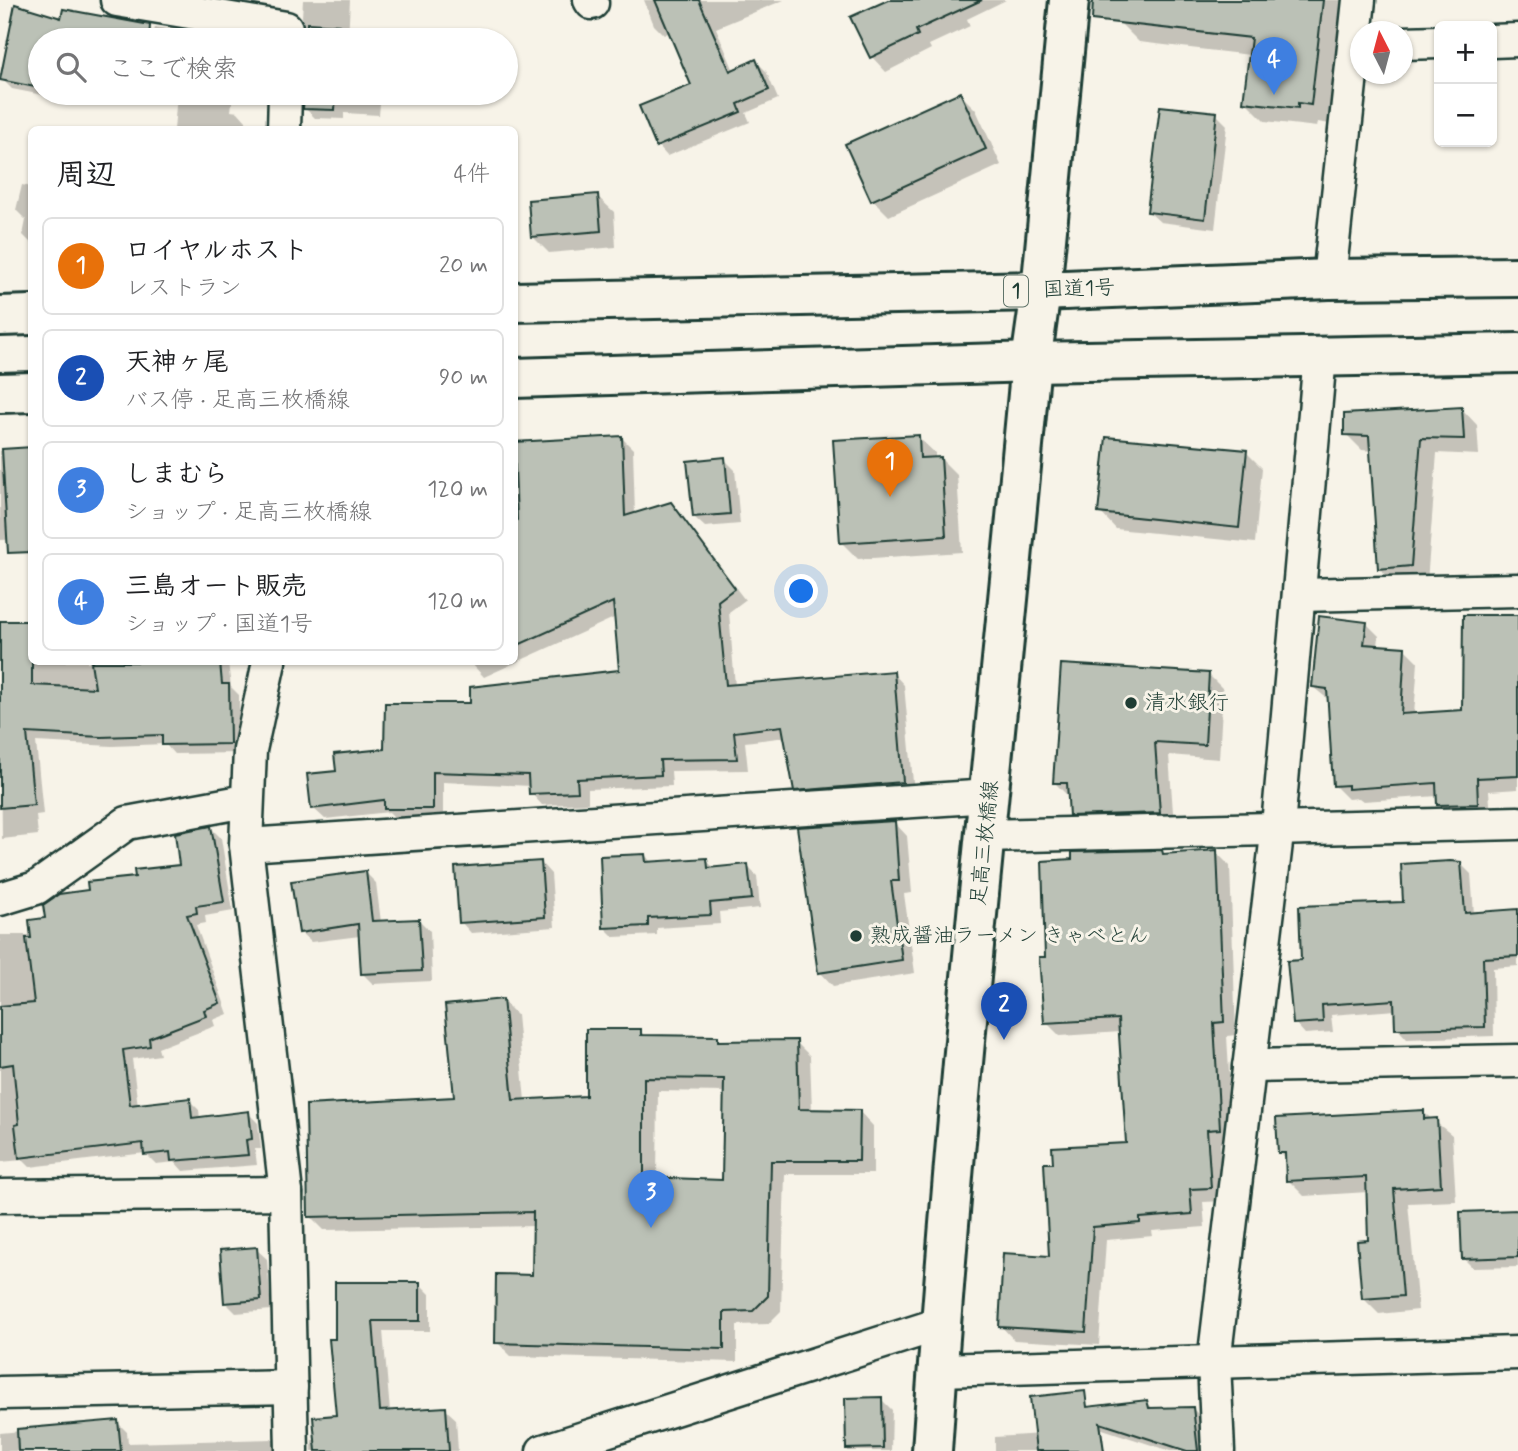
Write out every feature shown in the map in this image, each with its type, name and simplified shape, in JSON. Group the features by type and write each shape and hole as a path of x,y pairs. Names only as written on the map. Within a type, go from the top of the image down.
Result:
{"main road":[{"name":"足高三枚橋線","path":"932,1451 940,1324 984,836 1069,0"},
{"name":"国道1号","path":"518,302 1041,291 1329,279 1518,277"},
{"path":"0,316 28,315"},
{"path":"518,377 1031,362 1518,353"},
{"path":"0,393 28,392"}],"street":[{"path":"117,0 287,23"},
{"path":"1358,21 1359,0"},
{"path":"1497,41 1518,40"},
{"path":"1413,43 1434,42"},
{"path":"1329,279 1352,84"},
{"path":"284,126 285,105"},
{"path":"1218,1451 1214,1362 1279,826 1321,356"},
{"path":"1299,595 1518,590"},
{"path":"268,665 250,750 246,845 286,1193 292,1451"},
{"path":"246,845 990,796"},
{"path":"0,899 36,888 127,822 246,801"},
{"path":"984,836 1279,826 1518,823"},
{"path":"1249,1066 1518,1061"},
{"path":"0,1196 286,1193"},
{"path":"543,1451 940,1324"},
{"path":"938,1370 1518,1353"},
{"path":"0,1393 290,1387"}],"building":[{"path":"655,0 699,0 730,71 756,59 769,90 738,104 741,112 656,147 639,106 691,85"},
{"path":"888,0 982,0 916,30 918,35 870,58 850,17"},
{"path":"1093,0 1323,0 1311,105 1298,103 1298,108 1243,102 1251,38 1092,20"},
{"path":"15,4 61,18 63,9 150,25 150,28 28,28 28,86 0,80"},
{"path":"307,23 339,25 339,28 307,28"},
{"path":"960,92 986,149 871,201 845,144"},
{"path":"303,105 335,105 335,110 303,109"},
{"path":"1160,106 1217,112 1205,219 1147,212"},
{"path":"598,194 601,231 531,237 528,200"},
{"path":"1462,407 1464,439 1421,438 1411,566 1378,569 1369,436 1344,435 1344,414"},
{"path":"919,435 920,458 941,457 946,536 840,543 833,440"},
{"path":"622,436 625,516 671,502 735,588 718,601 726,685 894,671 903,782 794,791 782,726 734,732 737,759 660,760 661,775 577,779 578,792 529,794 528,775 433,772 433,809 384,809 384,800 311,809 307,774 336,771 334,754 384,749 385,703 470,703 470,687 619,670 613,602 518,645 518,442"},
{"path":"1106,437 1247,450 1239,528 1098,513"},
{"path":"28,447 28,552 8,553 2,449"},
{"path":"725,457 730,514 693,517 687,461"},
{"path":"1463,615 1518,615 1518,776 1477,778 1478,804 1437,805 1436,783 1348,789 1348,785 1333,786 1327,689 1312,687 1319,616 1367,622 1364,644 1405,647 1401,714 1462,710"},
{"path":"0,621 28,621 28,665 32,665 32,685 95,688 91,665 220,665 222,684 229,684 230,744 162,745 162,735 101,737 27,733 34,805 0,808"},
{"path":"1061,664 1209,673 1205,745 1155,742 1160,813 1069,816 1067,783 1053,783"},
{"path":"895,821 899,881 891,881 902,960 818,973 797,827"},
{"path":"211,826 224,902 196,906 197,913 187,915 220,1003 204,1010 206,1016 149,1038 150,1046 123,1050 130,1105 190,1098 192,1118 249,1111 252,1139 246,1140 248,1155 171,1161 170,1152 144,1155 143,1143 19,1158 15,1125 19,1124 13,1064 0,1066 0,1006 34,1003 26,938 31,938 29,920 45,918 43,905 59,894 88,890 87,882 135,877 134,870 179,865 175,833"},
{"path":"1162,850 1163,854 1217,850 1224,1022 1214,1023 1220,1129 1207,1130 1211,1188 1190,1189 1192,1214 1140,1218 1140,1223 1093,1227 1086,1332 999,1327 1003,1253 1049,1256 1044,1163 1053,1163 1052,1147 1126,1143 1118,1019 1044,1023 1039,957 1045,957 1042,861 1072,859 1072,852"},
{"path":"645,854 646,862 707,858 708,868 748,864 752,899 710,903 711,915 648,918 648,926 603,928 600,856"},
{"path":"541,861 545,917 459,923 455,867"},
{"path":"1461,862 1465,913 1518,909 1518,956 1483,958 1485,1027 1395,1029 1394,1000 1322,1005 1323,1022 1293,1024 1287,961 1301,960 1299,906 1403,902 1401,864"},
{"path":"366,871 372,921 419,919 422,971 361,974 358,924 299,933 291,881"},
{"path":"503,999 513,1100 586,1096 586,1029 641,1029 641,1035 718,1036 718,1041 797,1040 799,1109 860,1110 859,1161 771,1161 768,1296 753,1311 724,1312 724,1349 495,1343 496,1274 532,1275 533,1212 308,1217 306,1105 454,1097 445,1005","holes":["644,1078 724,1079 722,1180 644,1177"]},
{"path":"1424,1110 1424,1119 1437,1118 1441,1186 1394,1189 1403,1296 1362,1299 1357,1241 1368,1240 1366,1177 1286,1181 1285,1153 1278,1153 1276,1118"},
{"path":"1518,1210 1518,1257 1462,1259 1460,1212"},
{"path":"257,1247 261,1300 224,1303 220,1250"},
{"path":"335,1282 420,1282 420,1321 373,1321 380,1411 446,1407 449,1451 316,1451 313,1417 336,1415 329,1339 335,1339"},
{"path":"1085,1391 1087,1407 1147,1400 1149,1408 1193,1407 1198,1451 1187,1451 1100,1423 1104,1451 1036,1451 1030,1397"},
{"path":"882,1397 883,1448 846,1449 845,1398"},
{"path":"118,1420 121,1451 18,1451 17,1429"}],"place":[{"name":"三島オート販売","path":"1274,95"},
{"name":"ロイヤルホスト","path":"890,497"},
{"name":"清水銀行","path":"1131,703"},
{"name":"熟成醤油ラーメン きゃべとん","path":"856,936"},
{"name":"天神ヶ尾","path":"1004,1040"},
{"name":"しまむら","path":"651,1228"}]}
